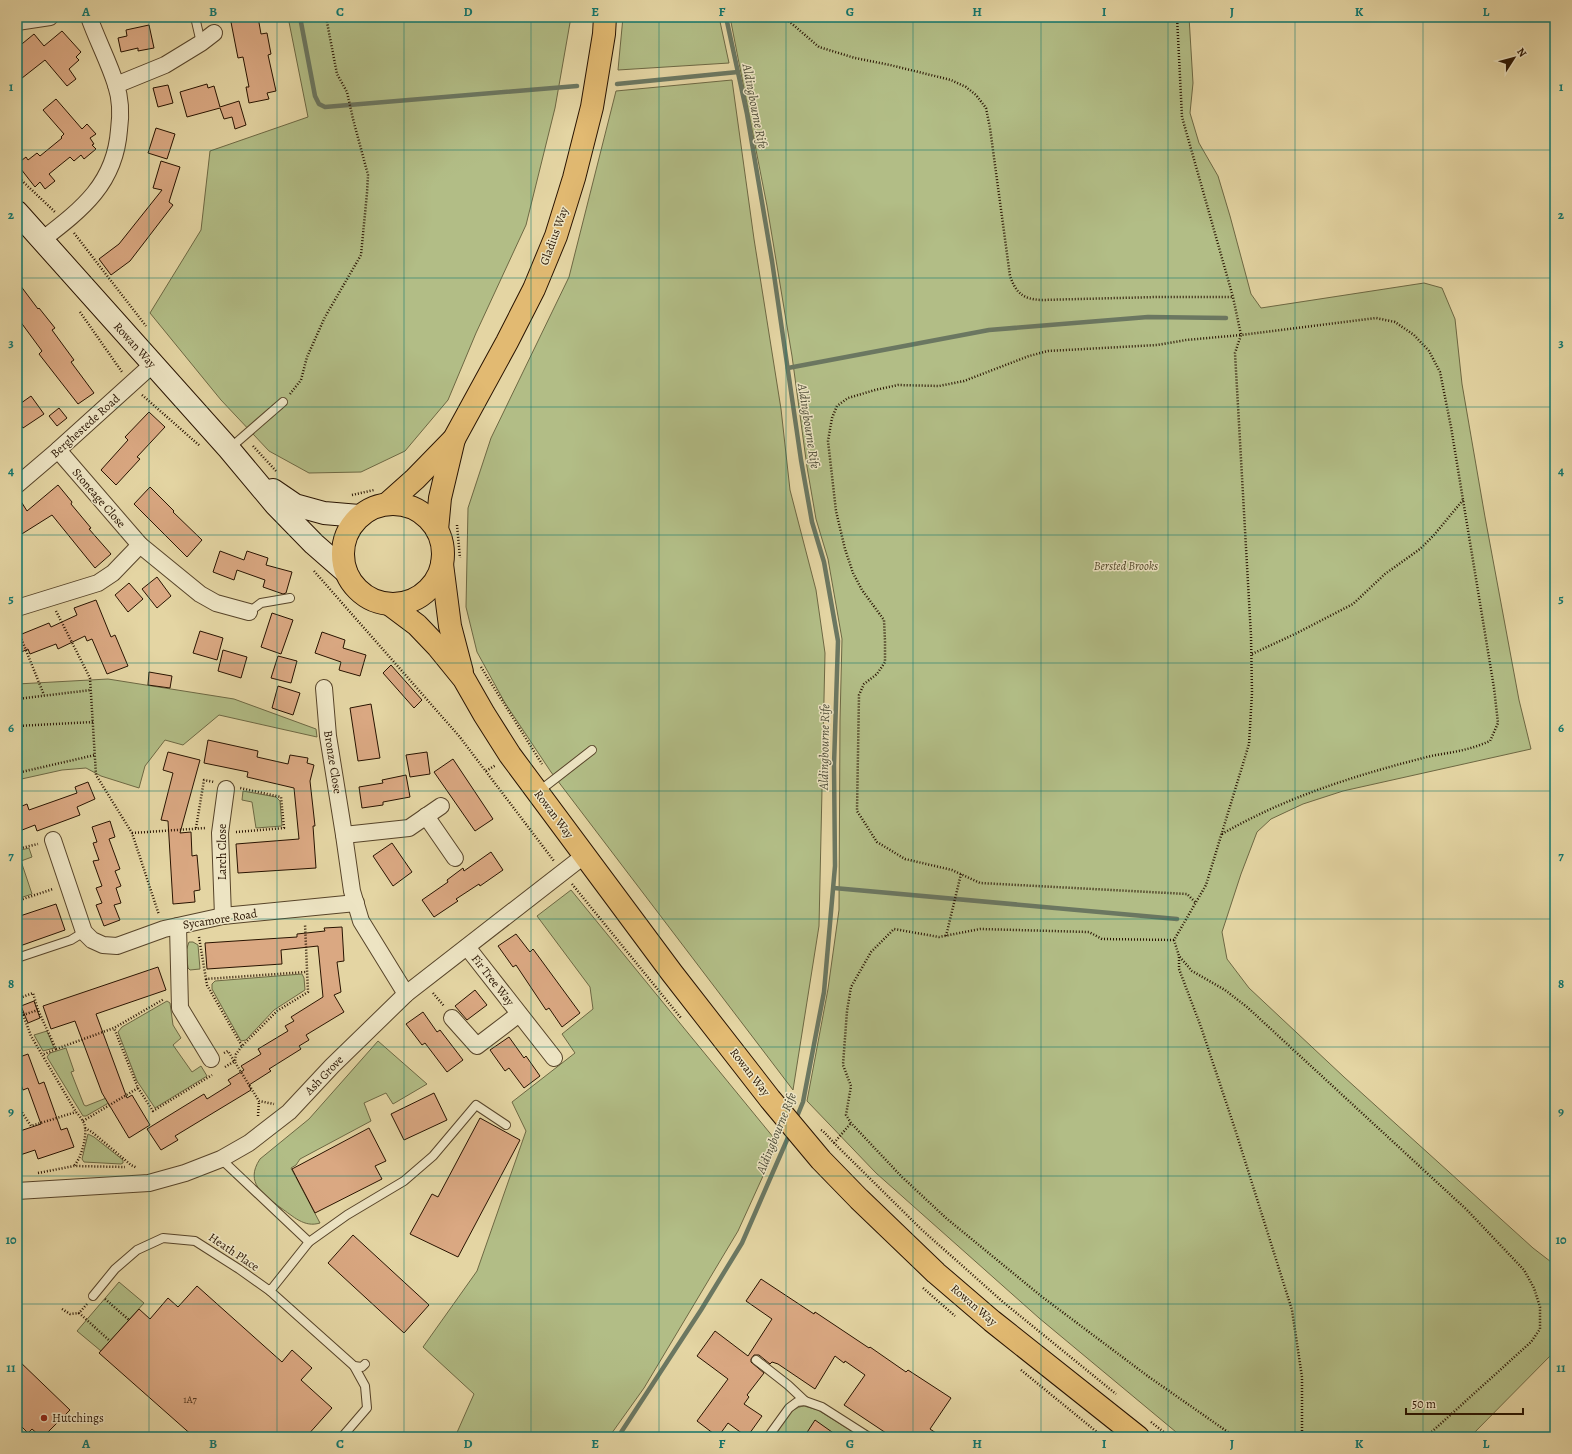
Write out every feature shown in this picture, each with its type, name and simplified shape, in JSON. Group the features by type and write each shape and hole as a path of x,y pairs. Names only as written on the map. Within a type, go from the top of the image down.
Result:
{"highway":[{"name":"Gladius Way","path":"437,530 440,498 454,439 534,289 556,236 574,178 592,107 604,34 605,17"},
{"name":"Gladius Way","path":"387,504 454,439"},
{"path":"387,504 402,504 416,509 428,518 437,530 443,552 442,564 437,578 429,589 417,598 404,603 389,604 375,601 363,594 353,584 346,572 342,557 344,542 350,528 359,516 368,510 387,504"},
{"name":"Rowan Way","path":"442,564 450,626 464,679"},
{"name":"Rowan Way","path":"389,604 417,625 438,646 464,679 510,755 672,973 770,1099 814,1152 859,1199 936,1273 992,1321 1144,1429"}],"street":[{"path":"17,22 50,17"},
{"path":"42,240 78,212 99,188 110,169 118,147 121,112 116,85 89,17"},
{"path":"116,85 165,65 201,43 214,33"},
{"name":"Rowan Way","path":"17,212 152,365 229,449 280,509 314,544 346,572"},
{"name":"Berghestede Road","path":"17,485 152,365"},
{"name":"Stoneage Close","path":"58,450 140,545 200,594 216,603 249,612"},
{"name":"Rowan Way","path":"253,478 295,505 324,513 359,516"},
{"path":"17,608 98,583 113,573 140,545"},
{"name":"Bronze Close","path":"324,688 328,736 352,891 356,903"},
{"name":"Larch Close","path":"223,916 221,830 226,787"},
{"path":"344,835 409,828 441,806"},
{"path":"426,816 455,858"},
{"path":"53,840 84,932"},
{"name":"Ash Grove","path":"17,1191 149,1183 185,1173 221,1159 249,1143 289,1112 332,1066 406,994 585,854"},
{"path":"356,903 361,921 406,994"},
{"name":"Sycamore Road","path":"84,932 92,940 103,945 117,946 173,932 223,916 356,903"},
{"path":"173,932 180,1008 211,1059"},
{"name":"Fir Tree Way","path":"467,947 554,1058"},
{"name":"Fir Tree Way","path":"452,1018 477,1046 519,1014"}],"lane":[{"path":"195,17 201,43"},
{"path":"229,449 283,402"},
{"path":"249,612 261,603 290,598"},
{"path":"538,792 592,750"},
{"path":"17,958 71,940 84,932"},
{"path":"270,1291 309,1242 347,1215 404,1182 433,1156 476,1105 506,1125"},
{"path":"221,1159 309,1242"},
{"name":"Heath Place","path":"95,1294 115,1269 137,1250 163,1238 196,1241 270,1291 354,1366"},
{"path":"756,1360 788,1385 805,1401 822,1407 869,1437"},
{"path":"354,1366 362,1367 365,1364"},
{"path":"342,1437 367,1408 364,1386 354,1366"},
{"path":"768,1437 790,1408 797,1402 805,1401"}],"path":[{"path":"283,402 301,380 307,357 325,317 361,254 368,175 347,92 337,74 326,17"},
{"path":"784,17 819,47 855,58 951,80 966,87 976,95 986,108 1010,276 1013,285 1019,294 1032,300 1233,297"},
{"path":"1177,17 1182,117 1233,297 1241,335 1235,352 1252,654 1252,693 1249,744 1206,885 1174,940 1179,956 1179,969 1201,1028 1234,1126 1292,1310 1302,1378 1302,1437"},
{"path":"79,310 130,385 204,450"},
{"path":"1196,903 1187,894 980,883 952,870 905,859 877,842 857,811 859,695 864,684 877,674 885,662 884,620 862,590 853,573 845,549 836,511 828,441 832,418 837,406 848,398 898,385 939,386 964,381 1029,356 1048,351 1157,345 1186,340 1241,335 1376,318 1395,322 1414,335 1429,351 1440,372 1451,427 1489,654 1498,723 1490,741 1469,749 1424,757 1341,781 1292,800 1245,821 1222,834"},
{"path":"1252,654 1353,604 1385,574 1420,549 1434,536 1463,500"},
{"path":"313,570 460,736 562,872 686,1024"},
{"path":"50,598 90,678 96,774 132,833 173,932 199,937 202,963 207,985 242,1046"},
{"path":"17,628 44,696"},
{"path":"17,699 91,690"},
{"path":"17,726 93,722"},
{"path":"17,773 95,755"},
{"path":"132,833 196,828 221,830 284,828 281,797 226,787 204,780 196,828"},
{"path":"17,849 53,840"},
{"path":"946,936 961,874"},
{"path":"17,901 67,884"},
{"path":"235,1061 236,1054 242,1046 277,1011 308,992 304,909"},
{"path":"1174,940 1102,940 1089,932 980,928 939,937 894,929 871,952 851,987 847,1011 843,1065 851,1086 846,1115 851,1123 900,1176 946,1218 1040,1296 1149,1377 1235,1437"},
{"path":"1179,956 1192,971 1225,990 1252,1012 1467,1210 1524,1270 1540,1307 1540,1329 1526,1347 1426,1437"},
{"path":"206,979 306,972"},
{"path":"424,980 452,1018"},
{"path":"42,1055 114,1028 179,990"},
{"path":"56,1050 38,1010 33,993 17,998 30,1036 83,1121 85,1128 81,1155 74,1166"},
{"path":"23,1015 38,1010"},
{"path":"114,1028 138,1088 153,1111 213,1074 207,1065 211,1059"},
{"path":"228,1051 260,1101 257,1120 262,1116"},
{"path":"83,1121 138,1088"},
{"path":"260,1101 279,1104 273,1108"},
{"path":"17,1105 19,1111 31,1126 76,1112"},
{"path":"834,1144 851,1123"},
{"path":"32,1173 74,1166 138,1168 85,1128"},
{"path":"818,1130 823,1131 834,1144 921,1229 998,1297 1120,1396"},
{"path":"62,1309 70,1314 79,1313 95,1294 129,1320"},
{"path":"79,1313 110,1341"},
{"path":"1144,1429 1170,1437"}],"green space":[{"path":"288,17 571,17 555,108 526,225 476,333 448,400 405,451 361,472 309,473 269,451 221,400 150,313 201,230 210,151 308,117"},
{"path":"623,17 719,17 729,63 618,70"},
{"name":"Bersted Brooks","path":"730,17 1189,17 1193,83 1190,113 1199,143 1218,176 1251,294 1261,308 1424,283 1442,288 1455,319 1462,384 1485,517 1519,700 1531,749 1343,791 1303,804 1271,819 1257,832 1241,874 1222,932 1227,959 1249,988 1344,1077 1533,1248 1555,1265 1555,1351 1470,1437 1182,1437 1039,1318 876,1173 807,1101 828,989 839,910 842,639 828,559 816,519 807,467 792,356 767,206"},
{"path":"732,80 754,239 781,409 790,490 816,590 825,653 819,926 793,1090 551,772 505,703 477,652 466,607 468,508 491,438 569,277 616,91"},
{"path":"108,679 234,699 316,729 317,737 219,715 183,745 165,740 145,766 139,788 101,776 86,768 62,770 17,780 17,684"},
{"path":"243,791 276,797 280,801 282,826 256,828 252,802 242,800"},
{"path":"29,848 32,857 21,861 32,894 17,899 17,851"},
{"path":"571,890 778,1143 738,1231 644,1388 609,1437 455,1437 474,1394 423,1347 477,1271 526,1131 512,1102 575,1053 562,1034 593,1009 590,987 537,916"},
{"path":"189,942 193,942 198,945 200,969 190,970 188,968 186,951"},
{"path":"302,974 304,978 305,990 274,1010 246,1040 241,1041 212,989 212,984 215,981"},
{"path":"167,1001 170,1003 173,1025 181,1038 173,1045 192,1072 201,1066 207,1076 155,1108 137,1081 118,1032 122,1027"},
{"path":"47,1031 54,1048 43,1051 34,1035"},
{"path":"378,1041 427,1084 393,1104 386,1093 364,1103 371,1121 300,1159 296,1165 291,1168 320,1223 304,1223 275,1203 258,1188 254,1175 256,1167 260,1159 309,1119"},
{"path":"66,1048 74,1071 71,1072 84,1105 86,1106 124,1091 119,1097 86,1116 83,1116 47,1057 50,1053"},
{"path":"88,1134 123,1160 123,1163 84,1162 82,1159"},
{"path":"119,1282 144,1303 101,1351 77,1331"},
{"path":"804,1406 818,1410 861,1437 774,1437 782,1422 789,1414 798,1407"}],"building":[{"path":"230,17 258,17 261,34 267,33 271,54 268,55 276,91 267,93 269,99 249,103 246,87 249,87 243,57 238,58"},
{"path":"149,25 154,48 138,51 138,48 121,52 118,38 127,36 126,30"},
{"path":"62,31 81,52 76,57 79,60 69,69 76,79 67,86 45,60 17,82 17,48 34,34 44,46"},
{"path":"207,84 208,88 214,86 220,107 239,101 246,125 235,129 232,117 224,119 220,108 187,117 180,92"},
{"path":"168,85 173,103 158,107 153,88"},
{"path":"56,99 82,129 87,124 96,134 90,138 94,144 92,145 96,149 84,159 81,155 74,161 70,157 49,174 55,181 45,189 40,182 35,187 17,164 26,157 28,160 37,153 40,156 62,138 61,137 64,134 43,110"},
{"path":"156,128 175,134 167,159 148,153"},
{"path":"161,161 180,167 169,202 173,205 130,261 111,275 99,259 119,244 162,190 153,188"},
{"path":"17,281 38,309 39,308 55,328 52,330 74,360 71,362 94,393 78,404 39,354 42,351 17,317"},
{"path":"31,396 44,414 23,428 17,419 17,406"},
{"path":"59,408 67,418 57,426 49,416"},
{"path":"149,412 165,427 137,457 140,459 116,485 101,470 128,440 125,437"},
{"path":"58,485 72,502 71,504 91,528 89,529 111,554 95,568 52,515 17,537 17,495 27,511"},
{"path":"150,487 202,540 187,557 134,504"},
{"path":"220,551 244,560 247,551 268,558 266,565 292,572 286,593 283,594 263,587 265,580 237,570 234,580 213,572"},
{"path":"157,577 171,596 157,608 142,589"},
{"path":"129,583 143,599 128,612 115,595"},
{"path":"96,600 111,637 115,635 128,666 107,674 92,639 87,641 85,636 58,649 56,644 30,654 28,649 17,654 17,636 49,623 51,627 77,615 74,608"},
{"path":"272,613 293,620 281,654 261,647"},
{"path":"200,631 223,638 217,660 193,653"},
{"path":"322,632 345,640 343,648 366,655 360,676 339,670 341,662 315,653"},
{"path":"223,650 247,657 241,678 218,671"},
{"path":"278,656 297,661 291,683 271,678"},
{"path":"391,665 422,700 414,708 383,673"},
{"path":"149,672 172,676 170,688 148,685"},
{"path":"278,686 300,693 293,715 272,708"},
{"path":"371,704 380,758 358,761 350,708"},
{"path":"208,740 258,751 257,757 288,764 290,755 308,758 307,763 314,765 310,781 315,826 313,826 316,868 238,873 236,844 299,839 294,788 247,777 248,772 204,763"},
{"path":"168,752 200,760 180,833 191,832 192,856 197,855 200,890 194,891 195,902 173,904 168,821 161,820 173,773 163,770"},
{"path":"427,752 430,774 410,777 406,755"},
{"path":"453,759 493,819 475,831 434,772"},
{"path":"406,775 410,797 383,802 383,805 362,808 359,787 383,783 382,780"},
{"path":"88,782 95,799 77,807 80,815 37,831 35,825 17,832 17,808 27,804 29,810 77,793 75,787"},
{"path":"110,821 115,837 109,839 120,869 115,871 121,886 116,888 121,903 114,905 120,920 104,926 96,905 102,903 96,888 102,886 93,861 99,860 93,843 97,842 92,827"},
{"path":"392,843 412,872 393,886 373,856"},
{"path":"491,852 503,870 480,886 479,884 456,899 458,901 434,917 422,900 448,882 447,880 463,868 464,871"},
{"path":"56,904 65,930 17,947 17,917"},
{"path":"342,927 344,961 337,962 341,992 334,995 344,1012 306,1035 309,1040 299,1046 301,1049 269,1069 271,1071 249,1085 251,1090 175,1136 178,1140 161,1150 147,1129 204,1094 207,1099 231,1084 228,1080 244,1070 241,1066 261,1054 258,1049 288,1031 285,1026 294,1021 291,1017 323,997 318,946 281,950 282,964 207,969 205,943 297,937 297,934 325,931 324,928"},
{"path":"516,934 530,952 533,949 580,1013 562,1027 549,1008 546,1010 516,965 513,967 498,946"},
{"path":"158,967 166,990 96,1014 127,1098 132,1095 150,1125 129,1138 102,1093 75,1021 51,1029 43,1006"},
{"path":"475,990 487,1005 467,1020 455,1006"},
{"path":"34,1001 40,1018 28,1023 21,1006"},
{"path":"423,1012 437,1032 440,1030 463,1060 447,1072 425,1043 422,1045 406,1024"},
{"path":"509,1037 524,1058 526,1056 540,1076 524,1088 509,1068 505,1071 490,1050"},
{"path":"28,1054 39,1084 44,1082 61,1130 67,1128 74,1147 38,1159 35,1150 17,1156 17,1132 41,1124 28,1088 23,1090 17,1074 17,1058"},
{"path":"434,1093 447,1120 404,1140 391,1114"},
{"path":"480,1118 520,1140 458,1257 410,1234 432,1194 438,1197"},
{"path":"369,1128 386,1161 375,1166 382,1179 315,1213 292,1169"},
{"path":"353,1235 429,1305 404,1333 328,1263"},
{"path":"761,1279 814,1314 815,1312 869,1348 870,1347 906,1372 908,1370 951,1398 930,1429 942,1437 892,1437 844,1405 865,1375 835,1356 815,1389 778,1364 772,1362 770,1364 759,1355 754,1355 751,1362 764,1373 747,1395 749,1397 744,1404 762,1416 747,1437 728,1423 718,1437 697,1421 728,1379 697,1356 715,1331 748,1356 772,1319 746,1301"},
{"path":"197,1286 282,1362 292,1350 312,1368 301,1380 332,1408 306,1437 194,1437 99,1353 139,1309 150,1319 168,1298 178,1307"},
{"path":"17,1359 70,1410 43,1437 32,1429 28,1433 17,1422"},
{"path":"815,1420 839,1437 804,1437"}],"waterway":[{"path":"300,17 315,96 319,104 325,107 577,86"},
{"name":"Aldingbourne Rife","path":"726,17 747,114 772,261 801,460 812,522 824,562 838,641 834,765 835,866 824,992 803,1102 796,1119"},
{"path":"617,84 738,72"},
{"path":"788,368 989,330 1148,317 1226,318"},
{"path":"834,888 1177,919"},
{"name":"Aldingbourne Rife","path":"618,1437 701,1310 742,1243 790,1133"}],"place":[{"name":"Hutchings","path":"44,1418"}]}
